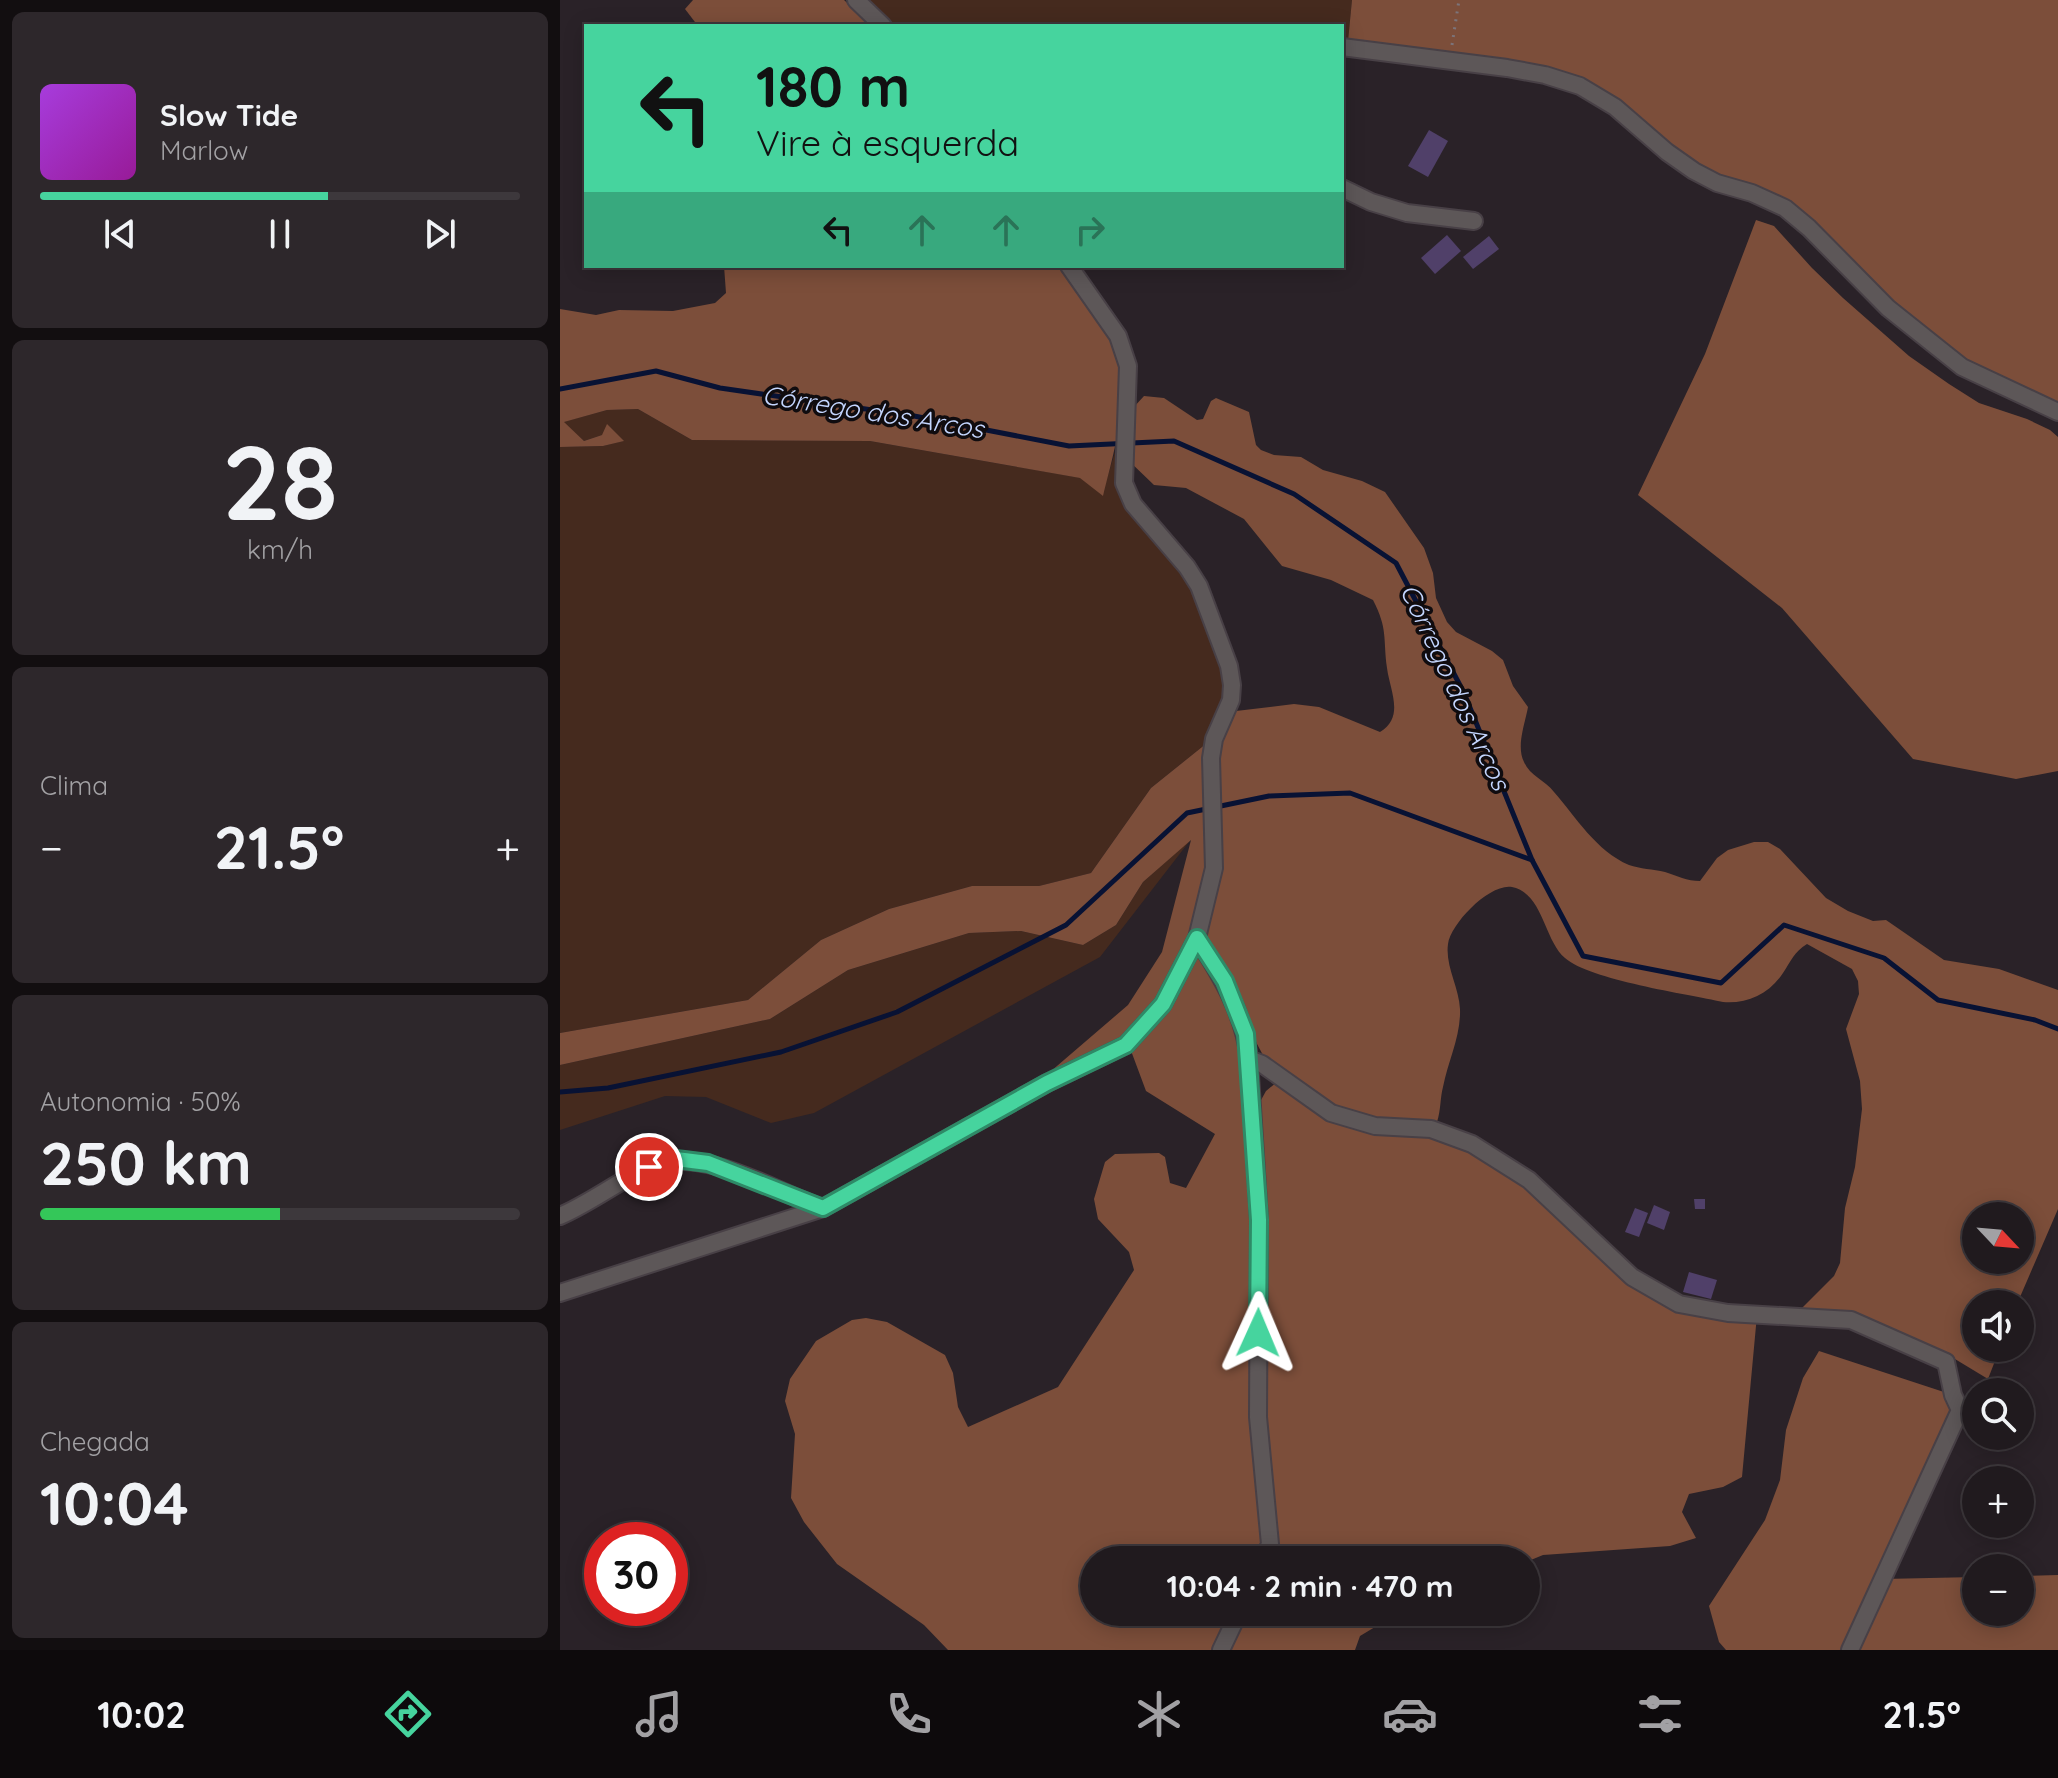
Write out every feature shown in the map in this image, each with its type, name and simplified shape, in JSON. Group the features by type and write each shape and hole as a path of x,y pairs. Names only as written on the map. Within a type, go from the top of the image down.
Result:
{"street":[{"path":"856,0 881,24"},
{"path":"1344,47 1545,75 1580,86 1604,100 1694,171 1717,183 1752,193 1785,208 1888,308 1962,367 2058,412"},
{"path":"1344,189 1371,202 1407,213 1474,221"},
{"path":"560,1293 823,1208 1047,1083 1126,1045 1163,1004 1197,938 1214,868 1211,758 1214,739 1231,700 1229,666 1199,586 1187,567 1133,504 1124,483 1128,366 1118,336 1070,268"},
{"path":"1197,938 1225,981 1246,1034 1249,1059 1259,1220 1258,1417 1269,1546"},
{"path":"1249,1059 1262,1064 1331,1113 1375,1126 1431,1129 1472,1144 1529,1180 1632,1277 1679,1304 1728,1313 1851,1320 1946,1362 1953,1395 1960,1410 1850,1650"},
{"path":"560,1216 649,1167 676,1159 708,1163 823,1208"},
{"path":"1221,1650 1232,1626"}],"path":[{"path":"1450,60 1459,0"}],"shaded area":[{"path":"693,0 844,0 870,24 696,24 685,9"},
{"path":"863,0 1352,0 1348,41 1344,40 1344,24 889,24"},
{"path":"1352,0 2058,0 2058,407 1967,360 1884,293 1821,230 1711,174 1672,150 1585,82 1348,41"},
{"path":"1756,220 1774,226 1843,298 1909,356 1979,403 2027,419 2058,437 2058,771 2016,779 1913,759 1782,608 1638,495 1705,354"},
{"path":"724,268 1062,268 1110,338 1121,376 1120,417 1103,496 1080,478 870,441 692,440 638,409 607,410 564,422 584,441 602,435 607,424 624,441 603,446 560,447 560,309 596,315 619,310 673,311 715,303 726,293"},
{"path":"1144,396 1164,398 1197,420 1203,419 1211,401 1216,398 1249,412 1256,445 1261,450 1274,455 1301,457 1323,470 1362,481 1385,492 1424,548 1433,573 1436,598 1447,622 1456,632 1503,660 1513,686 1528,707 1521,742 1527,767 1550,788 1597,842 1617,859 1633,866 1700,881 1717,858 1728,850 1754,842 1768,842 1780,849 1826,898 1873,921 1886,920 1944,960 1999,969 2058,990 2058,1209 2034,1265 2034,1202 1962,1202 1962,1274 2030,1274 2023,1290 1962,1290 1962,1362 1995,1362 1988,1378 1950,1356 1854,1313 1801,1309 1834,1276 1840,1263 1845,1208 1855,1167 1862,1109 1860,1081 1846,1029 1859,994 1858,981 1852,969 1807,944 1764,992 1749,999 1723,1002 1616,979 1577,966 1558,950 1530,898 1522,891 1503,887 1473,906 1456,926 1448,944 1448,960 1459,1001 1460,1019 1437,1122 1379,1121 1334,1106 1265,1059 1201,938 1218,744 1236,711 1294,704 1319,707 1380,732 1388,726 1394,711 1383,626 1373,600 1331,580 1282,566 1244,519 1186,488 1154,485 1128,460 1133,408"},
{"path":"638,409 692,440 870,441 1081,478 1102,495 1115,452 1121,491 1184,574 1204,611 1229,682 1207,743 1151,788 1091,873 1039,886 972,886 889,909 821,940 748,1000 560,1033 560,447 603,446 623,441 602,435 584,441 563,422 607,410"},
{"path":"1207,743 1208,866 1194,932 1159,1003 1123,1043 1043,1078 1128,1005 1162,952 1191,840 1143,882 1116,925 1083,945 1021,931 969,933 848,970 770,1019 560,1065 560,1033 748,1000 821,940 889,909 972,886 1039,886 1091,873 1151,788"},
{"path":"1192,838 1100,957 814,1113 771,1123 706,1097 665,1096 560,1130 560,1065 770,1019 848,970 969,933 1021,931 1083,945 1116,925 1143,882"},
{"path":"1198,947 1214,965 1240,1040 1252,1221 1251,1419 1261,1542 1259,1546 1080,1546 1080,1626 1225,1626 1215,1650 948,1650 924,1625 837,1564 804,1522 791,1498 795,1434 785,1401 790,1379 816,1341 852,1320 866,1318 887,1322 945,1355 953,1373 958,1407 968,1427 1058,1387 1134,1270 1129,1252 1098,1219 1094,1199 1105,1162 1115,1154 1159,1153 1165,1157 1170,1183 1186,1188 1215,1134 1146,1091 1130,1048"},
{"path":"1277,1082 1331,1113 1472,1144 1679,1304 1757,1315 1742,1477 1723,1487 1689,1494 1682,1512 1696,1538 1670,1546 1540,1556 1540,1546 1269,1546 1255,1111 1266,1091"},
{"path":"1819,1351 1953,1395 1960,1410 1883,1579 1962,1577 1962,1626 2034,1626 2034,1576 2058,1575 2058,1650 1726,1650 1719,1642 1709,1606 1765,1520 1780,1480 1786,1430 1803,1378"},
{"path":"1240,1626 1377,1626 1360,1636 1355,1650 1229,1650"}],"building":[{"path":"1429,130 1448,141 1428,177 1408,166"},
{"path":"1447,235 1461,251 1435,274 1421,258"},
{"path":"1489,236 1499,249 1473,269 1463,257"},
{"path":"1694,1199 1705,1199 1705,1209 1695,1209"},
{"path":"1654,1205 1670,1212 1664,1230 1647,1223"},
{"path":"1635,1208 1648,1213 1639,1237 1625,1232"},
{"path":"1689,1272 1717,1280 1711,1299 1683,1292"}],"waterway":[{"name":"Córrego dos Arcos","path":"560,389 656,371 720,388 914,416 1069,446 1174,441 1294,494 1396,563 1464,693 1532,860 1583,956 1721,983 1784,925 1884,958 1938,1000 2035,1020 2058,1029"},
{"path":"560,1092 608,1088 781,1052 897,1012 1066,925 1187,813 1269,796 1350,793 1532,860"}],"route":[{"path":"649,1167 676,1159 708,1163 823,1208 1047,1083 1126,1045 1163,1004 1197,938 1225,981 1246,1034 1259,1220 1258,1333"}]}
